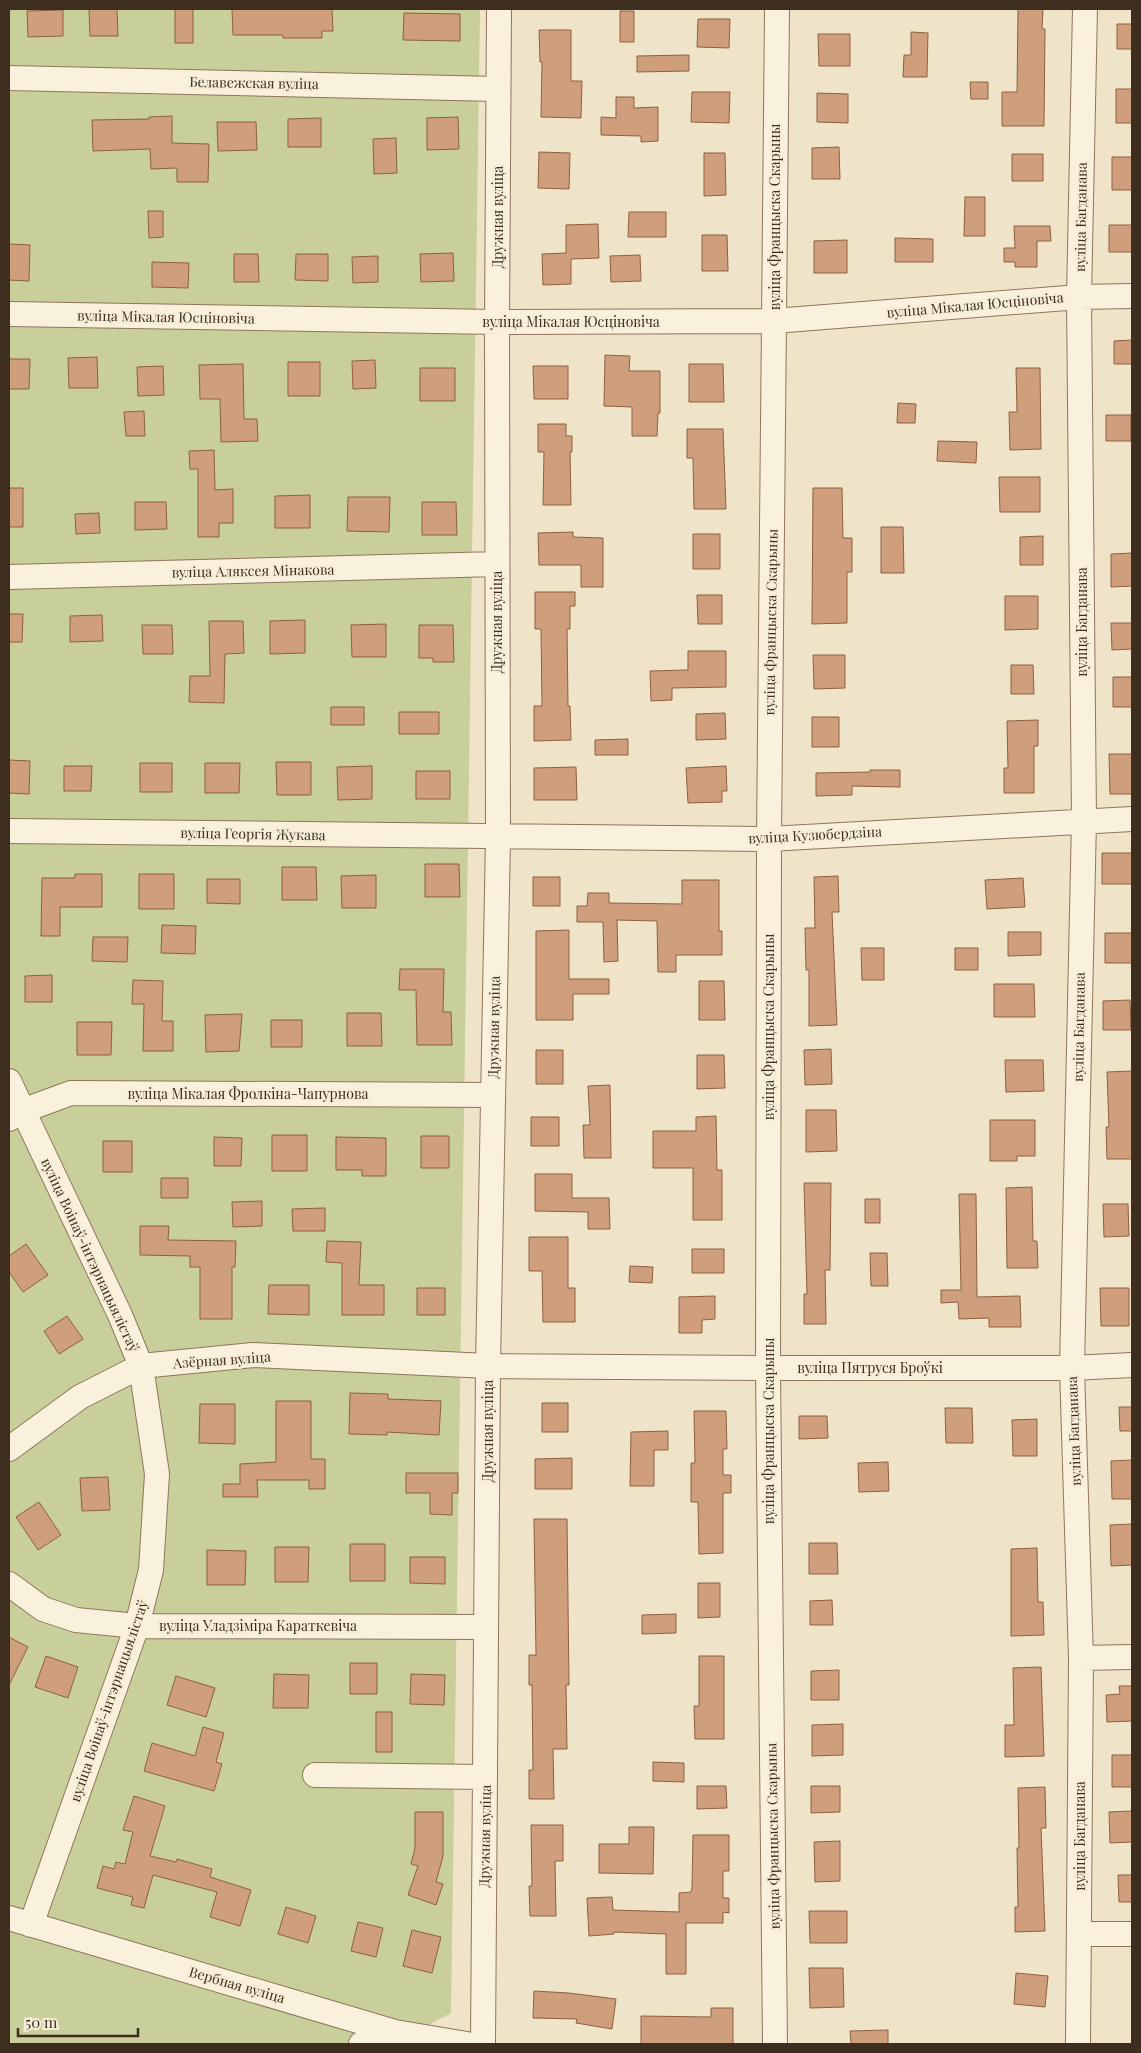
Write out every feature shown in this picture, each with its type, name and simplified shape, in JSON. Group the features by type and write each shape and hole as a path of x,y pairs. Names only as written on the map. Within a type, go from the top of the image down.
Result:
{"street":[{"name":"Дружная вуліца","path":"482,2044 488,1366 498,837 497,322 499,9"},
{"name":"вуліца Францыска Скарыны","path":"775,2044 768,1368 769,839 777,9"},
{"name":"вуліца Багданава","path":"1078,2044 1081,1658 1072,1368 1084,820 1079,297 1085,9"},
{"name":"Белавежская вуліца","path":"9,78 498,89"},
{"name":"вуліца Мікалая Юсціновіча","path":"9,314 497,322 774,321 1079,297 1132,296"},
{"name":"вуліца Аляксея Мінакова","path":"9,577 497,564"},
{"name":"вуліца Кузюбердзіна","path":"498,837 769,839 1084,820 1132,819"},
{"name":"вуліца Георгія Жукава","path":"9,831 498,837"},
{"name":"вуліца Воінаў-інтэрнацыялістаў","path":"9,1081 15,1115 120,1315 141,1366 157,1474 151,1570 137,1626 31,1925"},
{"name":"вуліца Мікалая Фролкіна-Чапурнова","path":"15,1115 71,1093 492,1095"},
{"name":"Азёрная вуліца","path":"9,1449 80,1397 141,1366 253,1354 488,1366"},
{"name":"вуліца Пятруся Броўкі","path":"488,1366 1072,1368 1132,1364"},
{"name":"вуліца Уладзіміра Караткевіча","path":"9,1584 43,1609 76,1620 137,1626 486,1627"},
{"path":"1081,1658 1132,1658"},
{"path":"315,1774 485,1777"},
{"name":"Вербная вуліца","path":"9,1918 395,2032 467,2044"},
{"path":"1080,1934 1132,1934"},
{"path":"361,2044 395,2032"}],"green space":[{"path":"9,9 480,9 451,2013 393,2044 9,2044"}],"building":[{"path":"89,9 117,9 118,36 90,36"},
{"path":"175,9 193,9 193,43 175,43"},
{"path":"232,9 332,9 333,31 322,31 322,38 283,38 283,35 233,35"},
{"path":"1018,9 1043,9 1042,29 1045,29 1044,126 1002,126 1002,92 1017,92"},
{"path":"63,10 63,36 28,37 27,11"},
{"path":"620,11 634,11 634,42 620,42"},
{"path":"404,13 460,14 460,41 403,40"},
{"path":"698,19 730,19 729,48 697,47"},
{"path":"1117,24 1132,24 1132,49 1117,49"},
{"path":"539,30 571,30 571,81 582,81 581,118 541,117 542,62 540,62"},
{"path":"911,32 928,33 927,77 903,77 904,55 911,55"},
{"path":"818,34 850,34 850,66 819,66"},
{"path":"689,55 689,71 637,72 637,56"},
{"path":"970,82 988,82 988,99 971,99"},
{"path":"1116,89 1132,89 1132,123 1116,123"},
{"path":"692,92 730,92 729,123 691,122"},
{"path":"817,93 848,94 848,123 817,122"},
{"path":"616,97 634,97 634,108 658,107 658,141 641,142 641,136 601,135 601,117 616,118"},
{"path":"172,116 172,143 209,144 208,182 177,182 177,168 151,169 150,149 93,151 92,120 149,119 149,117"},
{"path":"458,117 459,149 427,150 427,118"},
{"path":"321,118 321,147 288,147 288,119"},
{"path":"217,122 256,122 257,150 218,151"},
{"path":"396,138 397,173 374,174 373,139"},
{"path":"839,147 840,179 812,179 812,148"},
{"path":"539,152 570,153 569,189 538,188"},
{"path":"704,153 725,153 726,195 704,196"},
{"path":"1012,154 1043,154 1043,181 1012,181"},
{"path":"1112,157 1132,157 1132,190 1112,190"},
{"path":"965,197 985,197 985,236 964,236"},
{"path":"148,211 163,211 163,237 149,238"},
{"path":"629,212 666,212 666,237 628,237"},
{"path":"598,224 599,258 571,259 571,284 543,285 542,254 566,253 566,225"},
{"path":"1109,225 1132,225 1132,252 1109,252"},
{"path":"1014,226 1050,226 1051,241 1037,241 1037,267 1015,267 1015,262 1004,262 1004,248 1015,248"},
{"path":"702,235 727,235 728,271 702,271"},
{"path":"895,238 933,239 933,262 895,262"},
{"path":"847,240 847,273 814,273 814,241"},
{"path":"9,244 30,245 29,281 9,280"},
{"path":"453,253 454,281 421,282 420,254"},
{"path":"234,254 258,254 259,282 234,282"},
{"path":"296,254 328,254 328,281 295,280"},
{"path":"640,255 641,281 611,282 610,256"},
{"path":"378,256 378,282 353,283 352,257"},
{"path":"152,262 189,263 188,288 152,287"},
{"path":"1132,340 1132,364 1114,364 1114,341"},
{"path":"605,355 630,356 629,371 660,371 660,413 658,413 657,436 632,436 632,407 604,406"},
{"path":"97,357 98,388 69,388 68,358"},
{"path":"9,359 30,359 29,389 9,389"},
{"path":"375,360 376,388 353,389 352,361"},
{"path":"288,362 320,362 320,396 288,396"},
{"path":"243,364 244,419 257,419 258,441 221,442 220,399 200,399 199,365"},
{"path":"689,364 723,364 724,402 689,402"},
{"path":"163,366 164,395 138,396 137,367"},
{"path":"533,366 568,366 568,399 534,399"},
{"path":"420,368 455,368 455,401 420,401"},
{"path":"1016,368 1040,368 1041,449 1010,450 1009,412 1017,412"},
{"path":"898,403 916,404 915,423 897,423"},
{"path":"144,411 145,436 126,436 124,412"},
{"path":"1106,415 1131,415 1131,441 1106,441"},
{"path":"538,424 566,424 566,436 572,436 572,452 570,452 571,505 543,505 544,452 538,452"},
{"path":"687,429 723,429 726,509 694,509 693,458 687,458"},
{"path":"938,441 977,442 976,463 937,461"},
{"path":"214,450 215,490 233,489 233,523 219,523 219,537 198,537 198,469 190,469 189,451"},
{"path":"999,477 1040,477 1040,512 1000,512"},
{"path":"9,488 23,488 23,527 9,527"},
{"path":"813,488 842,488 843,538 852,538 852,572 847,572 847,623 812,624"},
{"path":"310,495 310,528 275,528 275,496"},
{"path":"348,497 390,497 389,532 347,531"},
{"path":"135,502 166,502 167,529 135,530"},
{"path":"422,502 456,502 457,535 422,535"},
{"path":"99,513 100,533 76,534 75,514"},
{"path":"881,527 903,527 904,573 881,573"},
{"path":"573,532 573,537 603,538 603,587 581,587 581,565 539,565 538,533"},
{"path":"693,534 720,534 720,569 693,569"},
{"path":"1043,536 1043,565 1020,565 1020,537"},
{"path":"1132,553 1132,586 1111,587 1111,554"},
{"path":"535,592 575,592 575,606 570,606 570,629 567,629 568,706 570,706 571,740 534,741 534,706 542,706 541,629 535,629"},
{"path":"697,595 722,595 722,624 698,624"},
{"path":"1005,596 1038,596 1038,629 1005,630"},
{"path":"9,614 23,614 22,642 9,642"},
{"path":"102,615 103,641 70,642 70,616"},
{"path":"305,620 305,653 270,654 270,621"},
{"path":"209,621 243,621 244,653 225,654 224,703 189,702 190,676 210,676"},
{"path":"1111,623 1132,623 1132,649 1112,650"},
{"path":"386,624 386,657 352,657 351,625"},
{"path":"142,625 172,625 173,654 143,654"},
{"path":"419,625 453,625 454,662 433,662 433,658 419,658"},
{"path":"688,651 726,651 726,687 672,688 672,700 651,701 650,671 688,670"},
{"path":"813,655 845,655 845,688 814,689"},
{"path":"1011,665 1033,665 1034,694 1011,694"},
{"path":"1113,677 1132,677 1132,707 1113,707"},
{"path":"331,707 364,707 364,725 331,725"},
{"path":"399,712 439,712 439,734 399,734"},
{"path":"725,713 726,739 696,740 696,714"},
{"path":"812,717 839,717 839,747 812,747"},
{"path":"1038,720 1038,746 1034,746 1034,793 1004,793 1004,768 1008,768 1007,721"},
{"path":"628,739 628,755 595,755 595,740"},
{"path":"1109,754 1132,754 1132,794 1110,794"},
{"path":"9,760 30,761 29,794 9,793"},
{"path":"276,762 311,762 311,795 277,795"},
{"path":"140,763 172,763 172,792 140,792"},
{"path":"205,763 240,763 239,793 205,793"},
{"path":"64,766 92,766 91,791 64,791"},
{"path":"372,766 372,799 338,800 337,767"},
{"path":"726,766 727,791 722,791 722,802 688,803 686,768"},
{"path":"576,767 577,800 534,800 534,768"},
{"path":"870,770 900,770 900,787 852,786 852,795 816,796 816,773 870,772"},
{"path":"416,771 450,771 450,799 416,799"},
{"path":"1102,853 1132,853 1132,884 1102,884"},
{"path":"425,864 459,864 460,897 425,897"},
{"path":"282,867 316,867 317,900 282,900"},
{"path":"75,874 102,874 102,907 60,907 60,936 41,936 42,878 75,878"},
{"path":"139,874 174,874 174,909 139,909"},
{"path":"376,875 376,908 342,908 341,876"},
{"path":"838,876 839,912 832,912 837,1025 809,1026 809,970 806,970 805,928 815,928 814,877"},
{"path":"533,877 560,877 560,906 533,906"},
{"path":"1023,878 1025,907 987,909 985,880"},
{"path":"207,879 240,879 240,904 207,903"},
{"path":"682,880 719,880 719,931 722,931 722,955 676,955 676,972 658,972 657,921 617,920 618,961 604,962 603,922 577,922 577,906 587,906 588,893 609,893 609,903 682,904"},
{"path":"162,925 196,926 195,954 161,953"},
{"path":"569,930 569,979 609,979 609,994 573,994 573,1020 536,1020 536,931"},
{"path":"1008,932 1041,932 1041,955 1008,956"},
{"path":"1105,933 1132,933 1132,963 1105,963"},
{"path":"93,937 128,937 127,962 92,961"},
{"path":"861,948 884,948 884,980 862,980"},
{"path":"955,948 978,948 978,970 955,970"},
{"path":"400,969 444,969 443,1012 451,1012 452,1045 417,1045 416,990 399,990"},
{"path":"52,975 52,1002 25,1002 25,976"},
{"path":"133,980 163,981 162,1021 173,1021 173,1051 143,1051 144,1004 132,1004"},
{"path":"699,981 724,981 725,1020 699,1020"},
{"path":"994,984 1034,984 1035,1017 994,1017"},
{"path":"1130,1000 1131,1030 1103,1030 1103,1001"},
{"path":"347,1013 381,1013 382,1046 347,1046"},
{"path":"242,1014 239,1051 206,1052 205,1015"},
{"path":"271,1020 302,1020 302,1047 271,1047"},
{"path":"77,1022 112,1022 111,1055 77,1055"},
{"path":"831,1049 832,1084 805,1085 804,1050"},
{"path":"536,1050 563,1050 563,1084 536,1084"},
{"path":"697,1055 724,1055 725,1088 697,1089"},
{"path":"1005,1060 1043,1060 1044,1091 1006,1092"},
{"path":"1132,1071 1132,1159 1107,1159 1106,1127 1109,1127 1107,1072"},
{"path":"610,1085 611,1158 584,1158 583,1125 590,1125 588,1086"},
{"path":"806,1110 836,1110 837,1151 806,1152"},
{"path":"716,1116 717,1170 722,1170 722,1220 693,1220 693,1168 653,1168 653,1131 696,1131 696,1117"},
{"path":"531,1117 559,1117 559,1146 531,1146"},
{"path":"990,1120 1035,1120 1035,1156 1017,1156 1017,1161 990,1161"},
{"path":"272,1135 307,1135 307,1171 272,1171"},
{"path":"421,1136 449,1136 449,1168 421,1168"},
{"path":"214,1137 242,1138 241,1166 214,1166"},
{"path":"336,1137 386,1138 386,1176 362,1176 362,1170 336,1170"},
{"path":"103,1141 132,1141 132,1172 103,1172"},
{"path":"535,1174 572,1174 572,1198 609,1198 610,1229 588,1229 588,1212 535,1211"},
{"path":"161,1178 188,1178 188,1198 161,1198"},
{"path":"804,1183 831,1183 830,1270 825,1270 826,1324 804,1324 804,1294 807,1294"},
{"path":"1032,1187 1033,1241 1037,1241 1038,1268 1007,1268 1006,1188"},
{"path":"959,1194 976,1194 977,1297 1020,1296 1021,1327 989,1327 989,1318 959,1319 958,1302 941,1303 941,1290 961,1290"},
{"path":"865,1199 880,1199 880,1223 865,1223"},
{"path":"262,1201 262,1226 233,1227 232,1202"},
{"path":"1103,1204 1128,1204 1129,1236 1104,1237"},
{"path":"325,1208 325,1231 293,1231 292,1209"},
{"path":"140,1226 169,1226 168,1240 236,1241 235,1267 232,1267 232,1319 200,1319 200,1267 190,1267 190,1256 140,1255"},
{"path":"529,1237 568,1237 568,1288 575,1288 575,1322 543,1322 542,1271 529,1271"},
{"path":"327,1241 361,1242 359,1285 384,1285 384,1315 342,1315 342,1263 326,1262"},
{"path":"26,1244 48,1275 23,1292 9,1272 9,1256"},
{"path":"692,1249 724,1249 724,1273 692,1273"},
{"path":"870,1253 887,1253 888,1286 871,1286"},
{"path":"630,1266 653,1267 652,1283 629,1282"},
{"path":"269,1285 309,1285 309,1315 268,1314"},
{"path":"417,1288 445,1288 445,1315 417,1315"},
{"path":"1100,1288 1129,1288 1129,1326 1101,1326"},
{"path":"715,1296 715,1319 702,1320 702,1333 679,1333 679,1297"},
{"path":"67,1316 83,1339 59,1354 44,1331"},
{"path":"350,1393 388,1394 388,1399 441,1401 439,1435 387,1432 387,1435 349,1434"},
{"path":"276,1401 311,1401 311,1459 325,1459 325,1489 309,1489 309,1480 257,1480 258,1497 223,1497 223,1484 240,1484 240,1464 276,1462"},
{"path":"542,1403 568,1403 568,1432 542,1432"},
{"path":"200,1404 235,1404 235,1444 199,1443"},
{"path":"1119,1407 1132,1407 1132,1431 1120,1431"},
{"path":"945,1408 972,1408 973,1443 946,1443"},
{"path":"694,1411 726,1411 727,1449 723,1449 723,1475 731,1475 731,1493 723,1493 723,1553 699,1554 698,1502 691,1502 691,1463 695,1463"},
{"path":"799,1416 827,1416 828,1438 799,1439"},
{"path":"1037,1419 1037,1456 1013,1456 1012,1420"},
{"path":"668,1431 668,1450 654,1450 654,1486 630,1486 631,1432"},
{"path":"572,1458 572,1489 535,1489 535,1459"},
{"path":"1132,1460 1132,1499 1112,1499 1111,1461"},
{"path":"888,1462 889,1491 859,1492 858,1463"},
{"path":"406,1473 458,1473 458,1493 452,1493 452,1515 430,1514 430,1493 406,1493"},
{"path":"108,1477 110,1510 82,1511 80,1478"},
{"path":"39,1502 61,1535 38,1550 16,1517"},
{"path":"534,1519 567,1519 569,1685 566,1685 567,1749 553,1749 554,1799 529,1799 529,1770 533,1770 532,1685 529,1685 529,1655 536,1655"},
{"path":"1132,1524 1132,1565 1111,1566 1110,1525"},
{"path":"809,1543 837,1543 838,1574 809,1574"},
{"path":"350,1544 385,1544 385,1581 350,1581"},
{"path":"275,1547 309,1547 308,1582 275,1582"},
{"path":"1037,1548 1038,1602 1043,1602 1044,1635 1011,1636 1011,1549"},
{"path":"207,1550 246,1551 245,1585 207,1585"},
{"path":"410,1557 445,1557 445,1584 410,1583"},
{"path":"698,1583 720,1583 720,1617 698,1618"},
{"path":"832,1600 833,1625 810,1625 810,1601"},
{"path":"676,1614 676,1633 642,1634 642,1615"},
{"path":"9,1637 28,1647 9,1685"},
{"path":"46,1656 78,1667 68,1698 35,1687"},
{"path":"699,1656 724,1656 724,1739 695,1739 694,1706 699,1706"},
{"path":"350,1663 377,1663 377,1694 350,1694"},
{"path":"1041,1667 1044,1756 1005,1757 1005,1725 1014,1725 1013,1668"},
{"path":"839,1670 839,1700 811,1700 811,1671"},
{"path":"274,1674 309,1675 308,1708 273,1708"},
{"path":"411,1674 445,1675 444,1705 410,1704"},
{"path":"176,1676 215,1688 206,1717 167,1705"},
{"path":"1119,1686 1132,1686 1132,1721 1107,1722 1106,1695 1120,1694"},
{"path":"376,1712 392,1712 392,1752 376,1752"},
{"path":"843,1724 843,1755 812,1756 812,1725"},
{"path":"203,1727 224,1733 216,1762 222,1764 214,1791 144,1771 152,1743 195,1756"},
{"path":"1112,1755 1132,1755 1132,1787 1112,1787"},
{"path":"653,1762 684,1763 684,1782 653,1781"},
{"path":"697,1786 726,1786 727,1808 697,1809"},
{"path":"811,1786 840,1786 840,1812 811,1813"},
{"path":"1045,1787 1046,1828 1041,1828 1045,1931 1015,1932 1015,1907 1018,1907 1018,1788"},
{"path":"134,1796 165,1806 150,1856 176,1862 177,1859 212,1869 210,1877 251,1890 240,1926 210,1917 217,1892 153,1875 144,1908 131,1905 133,1897 97,1888 103,1866 114,1869 116,1862 125,1864 133,1832 123,1830"},
{"path":"1132,1811 1132,1842 1110,1843 1109,1812"},
{"path":"415,1812 443,1812 443,1856 436,1882 443,1884 436,1905 408,1895 418,1866 411,1864 415,1848"},
{"path":"531,1825 563,1825 563,1861 555,1861 556,1916 530,1916 529,1886 532,1886"},
{"path":"629,1827 654,1827 653,1874 599,1873 599,1844 629,1844"},
{"path":"693,1835 729,1835 729,1871 723,1871 723,1898 729,1898 729,1913 723,1912 723,1923 686,1923 686,1974 666,1974 666,1934 614,1932 614,1934 589,1936 587,1898 612,1897 613,1910 679,1912 679,1893 691,1892 692,1888"},
{"path":"840,1841 840,1881 815,1882 814,1842"},
{"path":"1118,1875 1132,1875 1132,1902 1119,1902"},
{"path":"286,1907 316,1916 308,1943 278,1934"},
{"path":"809,1911 847,1911 847,1943 810,1943"},
{"path":"358,1922 383,1928 376,1957 351,1951"},
{"path":"412,1930 441,1937 432,1973 403,1966"},
{"path":"809,1968 843,1968 844,2007 810,2008"},
{"path":"1016,1973 1048,1976 1045,2007 1014,2004"},
{"path":"534,1991 616,1999 612,2029 576,2023 577,2019 533,2018"},
{"path":"711,2008 733,2008 733,2044 641,2044 641,2016 711,2017"},
{"path":"888,2030 888,2044 851,2044 850,2031"}]}
